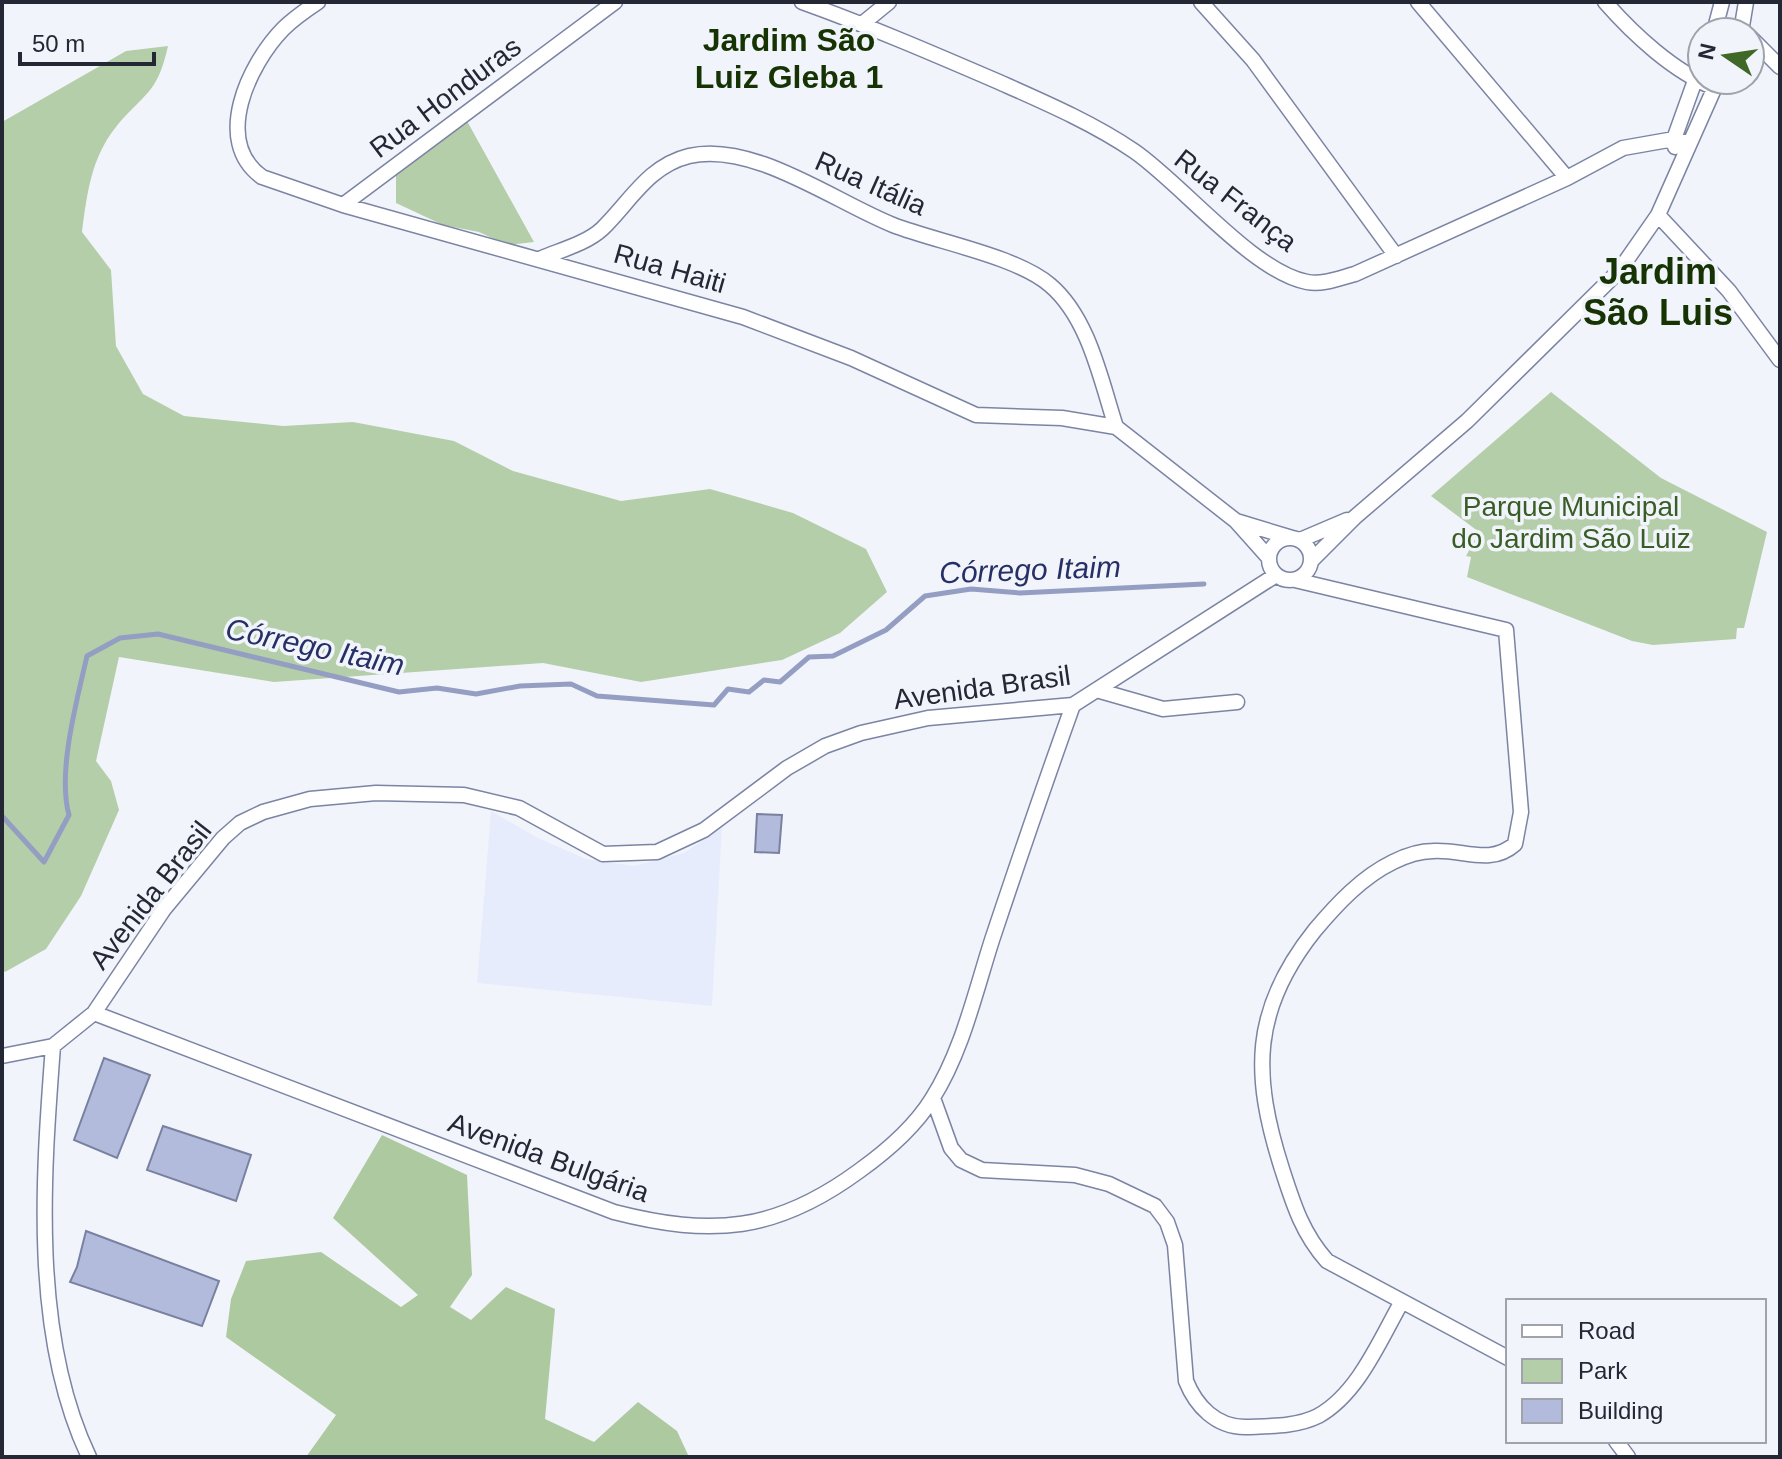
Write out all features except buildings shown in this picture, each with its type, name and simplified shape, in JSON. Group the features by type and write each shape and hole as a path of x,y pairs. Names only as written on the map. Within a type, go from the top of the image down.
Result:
{"street":[{"name":"Rua Haiti","path":"318,2 283,29 267,49 239,106 236,132 250,169 262,177 343,205 674,295 799,336 976,415 1062,418 1116,427 1236,521 1269,558"},
{"name":"Rua Honduras","path":"343,205 615,2"},
{"name":"Rua França","path":"802,2 862,24 1066,113 1134,151 1228,234 1291,276 1323,283 1355,274 1396,256 1567,178 1623,148 1674,139 1690,143"},
{"path":"862,24 889,2"},
{"path":"1201,2 1253,60 1396,256"},
{"path":"1418,2 1567,178"},
{"path":"1605,2 1620,19 1686,73"},
{"path":"1678,164 1674,139 1689,96"},
{"path":"1295,580 1304,575 1311,561 1355,517 1467,421 1619,271 1658,215 1710,96"},
{"name":"Rua Itália","path":"542,258 601,230 654,173 669,163 704,153 760,165 794,177 890,224 1023,266 1051,286 1066,303 1081,329 1116,427"},
{"path":"1658,215 1729,291 1780,360"},
{"path":"1355,517 1296,539 1281,540 1269,558 1276,575 1506,630 1521,812 1515,844 1496,855 1434,851 1412,854 1391,863 1358,885 1293,958 1277,988 1265,1025 1261,1091 1268,1128 1308,1240 1327,1261 1506,1357"},
{"name":"Rua Haiti","path":"1236,521 1296,539"},
{"path":"1296,539 1308,548 1311,561"},
{"name":"Avenida Brasil","path":"2,1056 53,1046 94,1013 164,909 223,838 240,823 263,812 310,799 376,793 464,795 519,808 603,854 657,852 704,830 787,768 825,746 861,733 928,718 1073,705 1100,691 1276,575"},
{"path":"1100,691 1163,709 1237,702"},
{"name":"Avenida Bulgária","path":"94,1013 614,1212 690,1227 771,1219 803,1208 881,1156 905,1134 933,1098 960,1038 1073,705"},
{"path":"53,1046 45,1242 50,1314 64,1384 89,1457"},
{"path":"933,1098 951,1148 961,1160 982,1170 1075,1175 1109,1184 1155,1206 1167,1222 1175,1245 1186,1381 1192,1397 1203,1409 1225,1423 1276,1425 1320,1415 1365,1367 1401,1303"}],"shaded area":[{"path":"491,811 538,838 586,859 634,866 684,853 722,827 712,1006 477,983"}],"green space":[{"path":"168,46 164,62 149,92 116,127 101,151 88,190 82,232 111,270 116,346 143,394 184,416 283,426 353,422 454,441 513,471 621,501 710,489 793,513 866,549 887,592 840,633 782,660 641,682 543,663 274,682 119,657 96,761 111,781 119,810 81,896 46,949 5,972 2,969 2,122 126,51"},
{"path":"467,121 534,242 507,245 479,232 443,225 396,203 396,169"},
{"name":"Parque Municipal do Jardim São Luiz","path":"1551,392 1661,478 1767,532 1744,628 1737,628 1736,639 1653,645 1632,641 1467,577 1471,557 1466,556 1479,532 1431,496"},
{"path":"382,1135 467,1175 472,1275 450,1307 471,1320 506,1287 555,1309 545,1419 594,1442 638,1402 677,1431 689,1457 306,1457 336,1415 226,1337 231,1299 246,1261 321,1252 401,1307 418,1295 333,1218"}],"waterway":[{"name":"Córrego Itaim","path":"2,816 44,862 69,815 65,778 67,757 87,656 120,638 158,634 399,692 437,688 476,694 520,686 571,684 597,696 714,705 728,689 749,692 764,680 780,682 809,657 833,656 886,630 925,596 971,589 1020,593 1204,584"}],"district":[{"name":"Jardim São Luiz Gleba 1","path":"789,58"},
{"name":"Jardim São Luis","path":"1658,292"}]}
